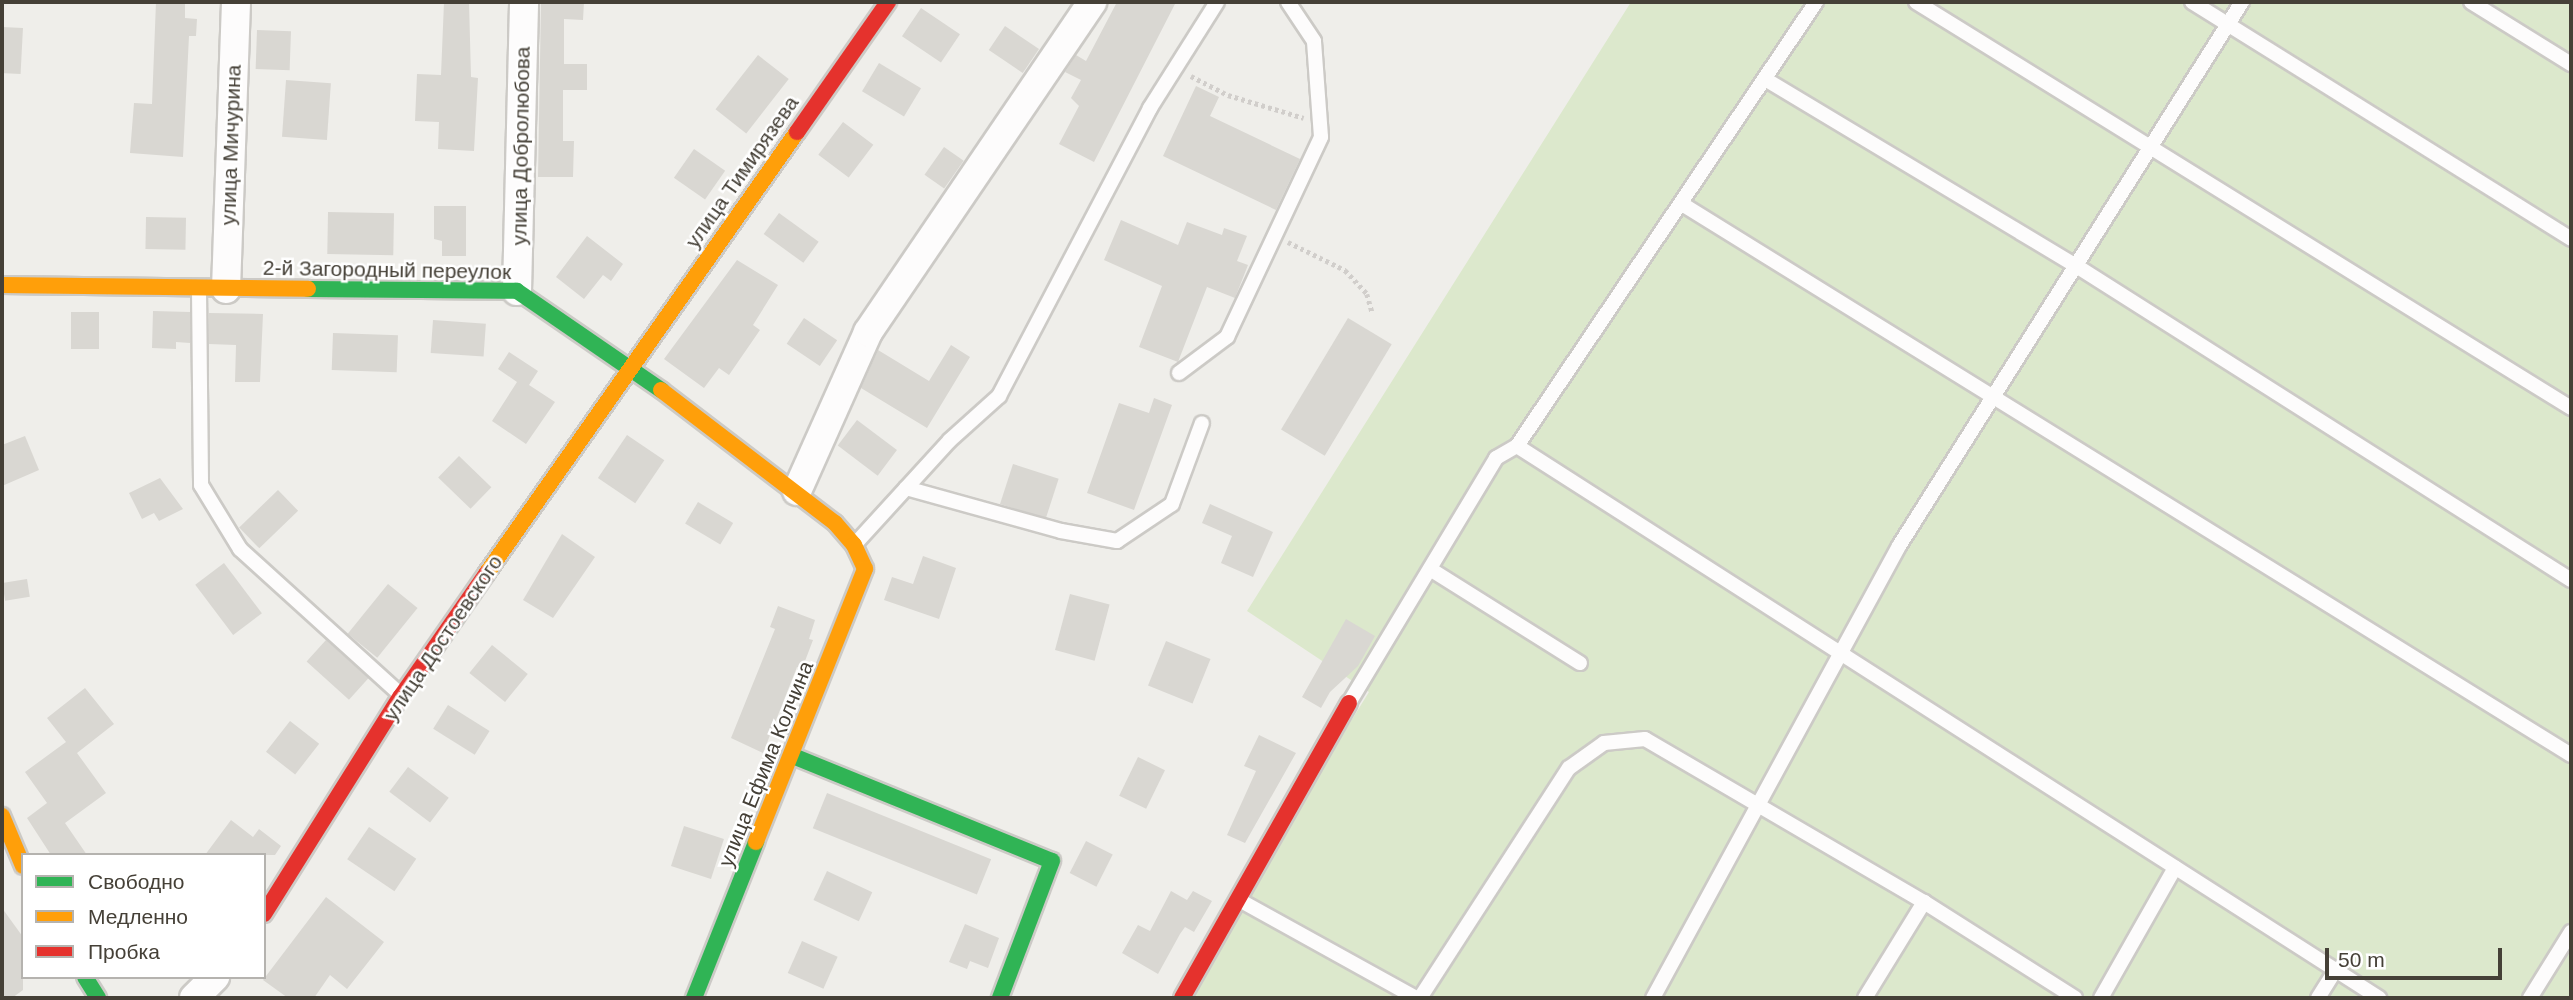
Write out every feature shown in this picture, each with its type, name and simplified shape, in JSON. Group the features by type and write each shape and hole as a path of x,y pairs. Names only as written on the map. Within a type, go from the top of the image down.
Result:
{"street":[{"name":"улица Мичурина","path":"212,289 236,2"},
{"name":"улица Добролюбова","path":"517,291 524,2"},
{"name":"улица Тимирязева","path":"630,367 888,2"},
{"path":"797,491 868,332 1093,2"},
{"name":"2-й Загородный переулок","path":"2,285 517,291 630,367 797,491 854,545"},
{"name":"улица Достоевского","path":"266,911 401,696 630,367"},
{"name":"улица Ефима Колчина","path":"694,998 793,756 865,569 854,545"},
{"path":"1182,998 1241,901 1349,704"},
{"path":"793,756 1052,860 1000,998"},
{"path":"2,816 21,861"},
{"path":"86,979 98,998"},
{"path":"194,998 213,979"}],"lane":[{"path":"854,545 906,488 999,396 1175,68 1217,2"},
{"path":"1179,373 1227,337 1321,137 1314,41 1288,2"},
{"path":"1349,704 1496,458 1517,446 1816,2"},
{"path":"1916,2 2571,408"},
{"path":"2192,2 2571,239"},
{"path":"1653,998 1899,546 2078,267 2242,2"},
{"path":"2472,2 2571,64"},
{"path":"1765,79 2078,267 2571,580"},
{"path":"1682,204 2571,755"},
{"path":"212,289 201,485 240,549 401,696"},
{"path":"906,488 1060,531 1117,541 1172,503 1202,423"},
{"path":"1517,446 2379,998"},
{"path":"1430,569 1580,663"},
{"path":"1241,901 1418,998 1569,768 1604,743 1645,739 1760,803 1924,902 2075,998"},
{"path":"2101,998 2175,868"},
{"path":"1865,998 1924,902"},
{"path":"2529,998 2571,933"},
{"path":"2318,998 2335,971"}],"path":[{"path":"1175,68 1228,95 1292,116 1320,119"},
{"path":"1275,236 1345,270 1367,294 1372,312"}],"green space":[{"path":"1631,2 2571,2 2571,998 1179,998 1369,692 1247,611"}],"building":[{"path":"156,2 185,2 185,18 197,19 196,36 189,36 183,157 130,153 134,103 152,104"},
{"path":"444,2 469,2 471,77 478,78 474,151 438,149 439,122 415,121 417,74 441,75"},
{"path":"541,2 584,2 583,20 564,19 564,64 587,64 587,90 563,90 563,141 574,141 573,177 538,177"},
{"path":"1117,2 1176,2 1094,162 1059,144 1079,106 1071,98 1081,80 1065,72 1076,55 1086,61"},
{"path":"921,8 960,34 941,62 902,36"},
{"path":"1005,26 1039,49 1023,73 989,50"},
{"path":"2,27 23,28 21,74 2,73"},
{"path":"257,30 291,31 290,70 256,69"},
{"path":"758,55 789,79 746,133 716,109"},
{"path":"879,63 921,88 904,117 862,91"},
{"path":"286,80 331,83 327,140 282,137"},
{"path":"1196,86 1219,97 1210,116 1300,159 1276,210 1163,156"},
{"path":"843,122 873,145 849,178 818,155"},
{"path":"944,147 964,161 944,189 924,175"},
{"path":"694,149 725,171 705,199 674,178"},
{"path":"434,206 466,206 466,256 442,256 442,241 434,239"},
{"path":"328,212 394,213 393,255 327,254"},
{"path":"779,213 819,242 803,263 764,234"},
{"path":"146,217 186,218 185,250 145,249"},
{"path":"1121,220 1178,245 1187,222 1222,235 1224,228 1247,236 1237,261 1248,265 1235,298 1207,287 1178,362 1139,347 1162,286 1104,260"},
{"path":"587,236 623,264 611,281 603,275 584,299 556,277"},
{"path":"737,260 778,285 753,325 760,330 729,375 719,368 704,388 664,359"},
{"path":"153,311 190,312 190,343 176,342 176,349 152,348"},
{"path":"71,312 99,312 99,349 71,349"},
{"path":"209,313 263,314 260,382 235,382 236,345 209,344"},
{"path":"804,318 837,340 820,366 787,344"},
{"path":"1348,318 1392,344 1325,456 1281,429"},
{"path":"433,320 486,324 484,357 431,353"},
{"path":"333,333 398,335 397,372 332,370"},
{"path":"951,345 970,357 927,428 861,388 878,350 929,381"},
{"path":"509,352 538,371 529,385 555,402 526,444 492,421 517,382 498,369"},
{"path":"1154,398 1172,405 1134,510 1087,493 1119,403 1149,413"},
{"path":"857,420 897,450 878,476 838,446"},
{"path":"627,435 664,460 635,503 598,478"},
{"path":"25,436 39,470 2,486 2,445"},
{"path":"459,456 491,487 471,509 438,478"},
{"path":"1013,464 1059,479 1046,519 1000,504"},
{"path":"160,478 183,509 159,521 154,513 142,519 129,493"},
{"path":"278,490 298,511 259,548 239,528"},
{"path":"698,502 733,523 720,545 685,523"},
{"path":"1210,504 1273,532 1253,577 1221,563 1232,536 1202,523"},
{"path":"562,534 595,557 553,618 523,600"},
{"path":"923,556 956,568 939,619 884,600 892,577 913,584"},
{"path":"224,563 262,613 233,635 195,585"},
{"path":"27,579 30,597 5,601 2,583"},
{"path":"388,584 418,608 377,658 348,634"},
{"path":"1070,594 1110,605 1095,661 1055,650"},
{"path":"778,606 815,620 809,639 813,640 802,669 797,667 763,753 731,738 775,629 770,627"},
{"path":"1346,619 1375,636 1358,666 1330,692 1321,708 1302,697"},
{"path":"326,640 368,678 349,700 307,662"},
{"path":"1166,641 1211,659 1193,703 1148,686"},
{"path":"492,645 528,674 505,702 469,673"},
{"path":"85,688 114,724 77,753 106,793 65,823 86,853 50,853 27,818 47,803 25,772 66,742 47,718"},
{"path":"448,705 490,731 475,755 433,729"},
{"path":"290,721 319,744 295,775 266,752"},
{"path":"1259,735 1296,753 1245,843 1227,835 1256,771 1244,766"},
{"path":"1138,757 1165,770 1146,809 1119,796"},
{"path":"408,767 449,798 430,822 389,792"},
{"path":"827,793 991,859 977,895 813,828"},
{"path":"231,820 253,837 259,829 281,846 275,855 206,853"},
{"path":"684,826 724,839 711,879 671,866"},
{"path":"369,827 416,859 394,891 347,859"},
{"path":"1086,841 1113,855 1096,887 1070,873"},
{"path":"827,871 872,892 859,921 813,900"},
{"path":"1171,891 1187,900 1193,891 1212,901 1194,932 1185,927 1158,974 1122,953 1138,925 1150,931"},
{"path":"326,897 384,942 347,989 330,975 314,998 288,998 263,980"},
{"path":"2,908 21,934 23,990 12,998 2,998"},
{"path":"965,924 999,938 988,968 970,961 967,969 949,962"},
{"path":"802,941 838,957 823,989 788,973"}],"traffic: fast":[{"path":"308,289 517,291 661,390"},
{"path":"793,756 1052,861 1000,998"},
{"path":"694,998 756,842"},
{"path":"86,979 98,998"}],"traffic: slow":[{"path":"486,574 797,132"},
{"path":"2,285 308,289"},
{"path":"661,390 835,523 854,545 865,569 756,842"},
{"path":"2,816 21,861"}],"traffic: jam":[{"path":"797,132 888,2"},
{"path":"266,911 401,696 486,574"},
{"path":"1182,998 1349,703"}]}
